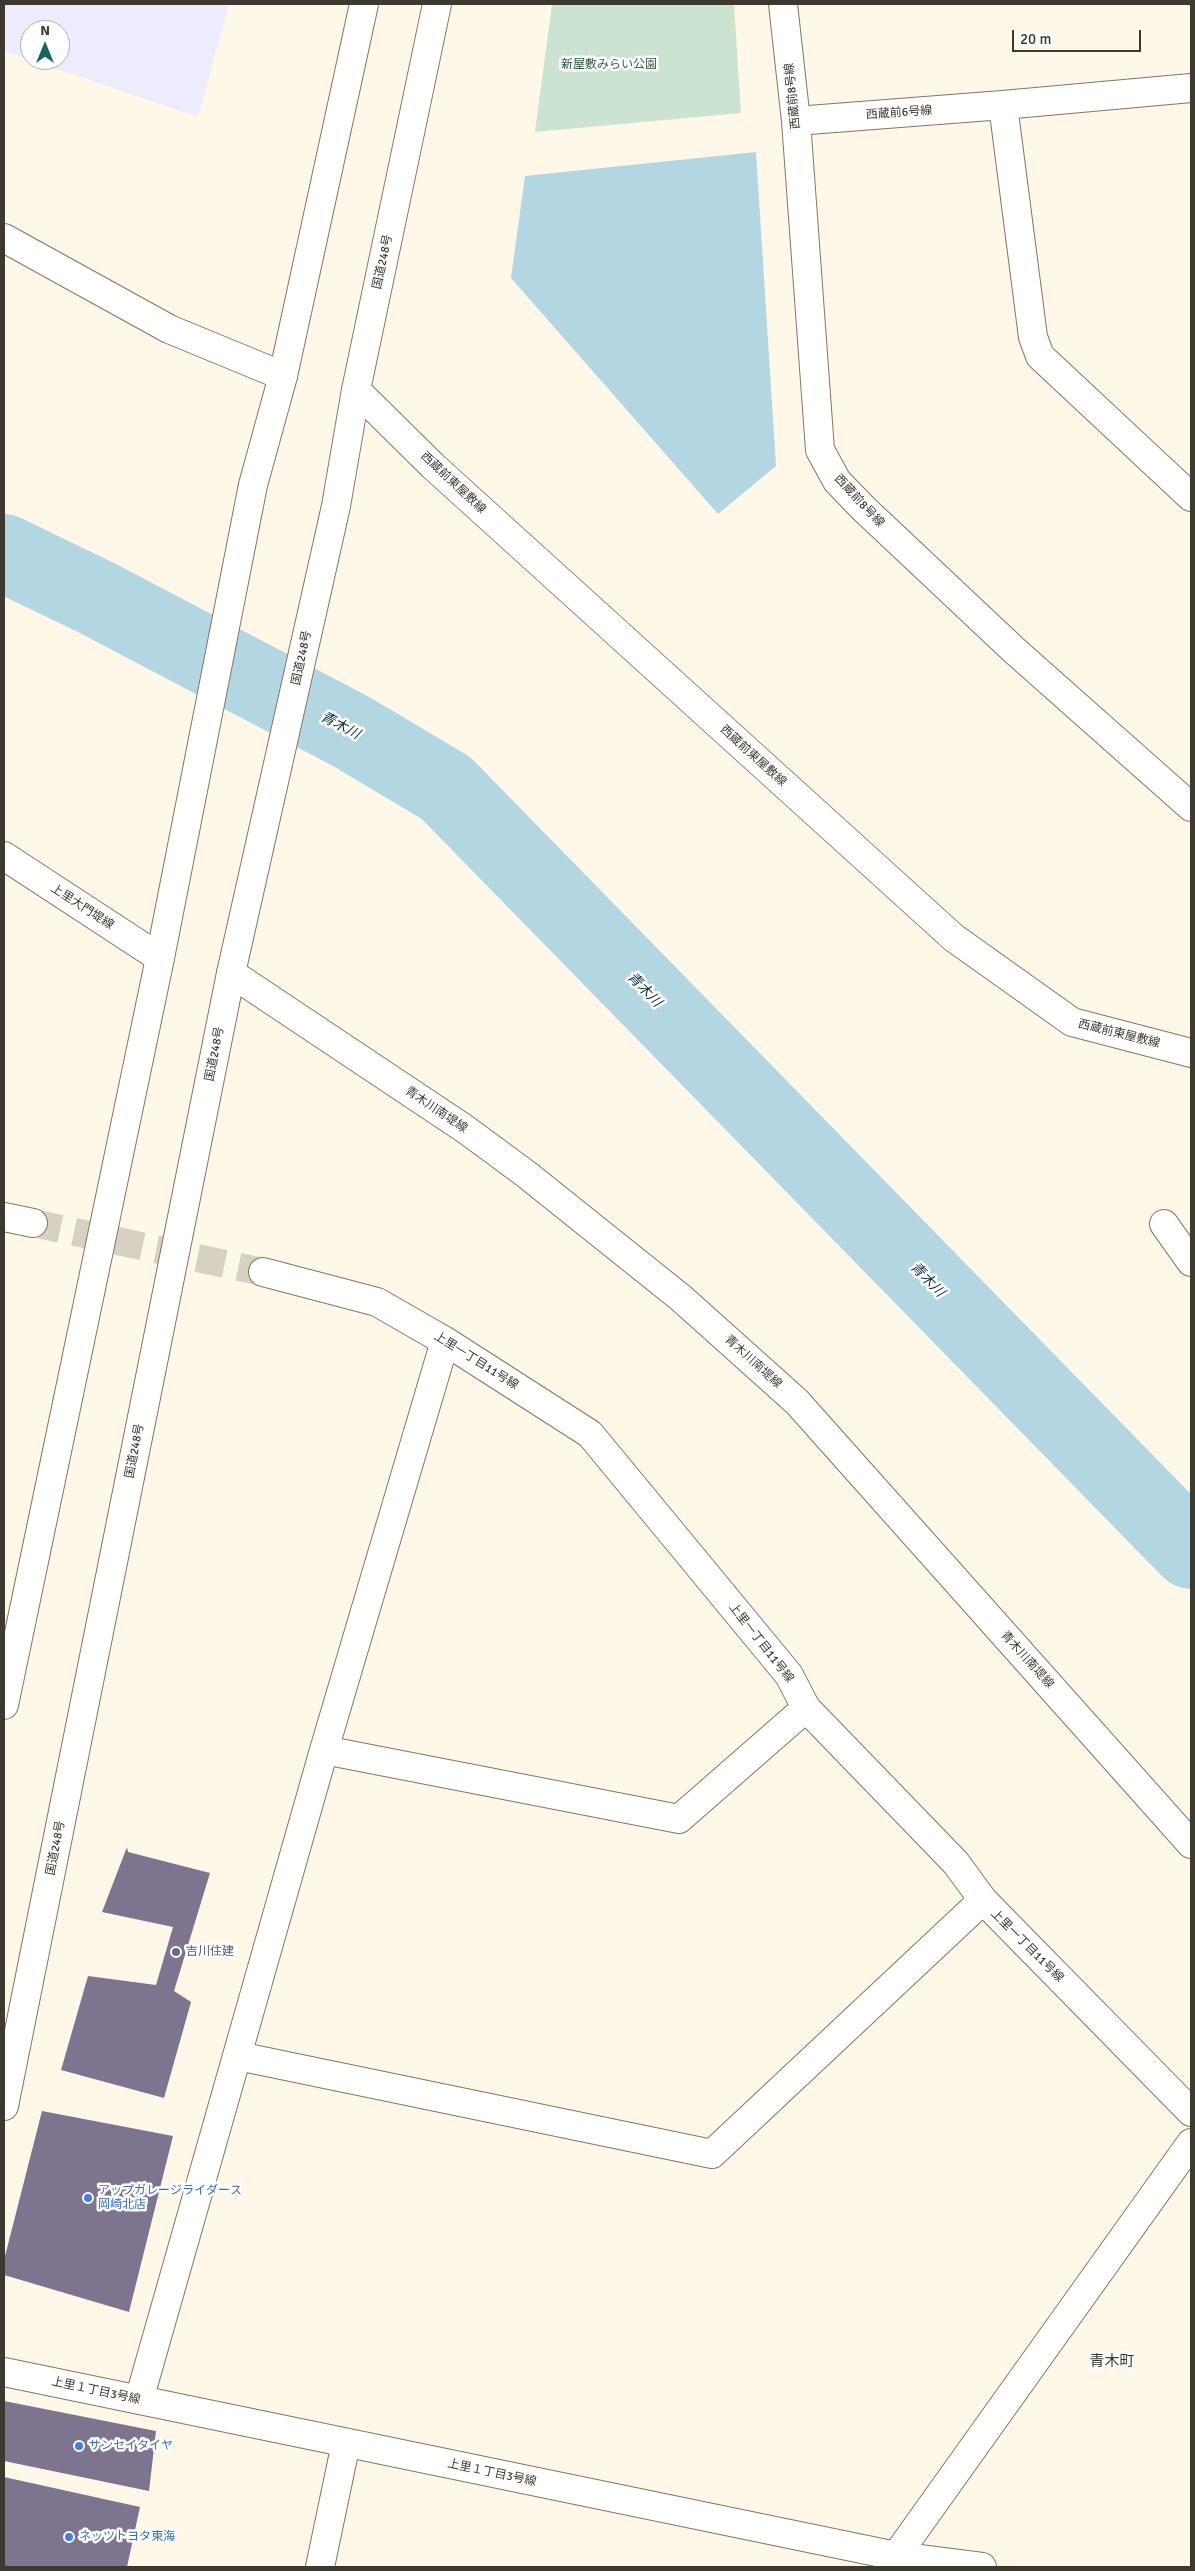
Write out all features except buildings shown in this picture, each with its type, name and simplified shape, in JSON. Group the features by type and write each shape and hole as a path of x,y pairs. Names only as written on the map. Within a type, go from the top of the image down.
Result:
{"main road":[{"path":"4,1705 160,958 253,485 283,376 364,4"},
{"name":"国道248号","path":"4,2106 231,973 336,506 356,390 437,4"},
{"name":"西蔵前8号線","path":"783,4 796,121 820,450 837,481 1015,651 1191,808"},
{"name":"西蔵前6号線","path":"796,121 1191,88"},
{"path":"1003,105 1033,337 1040,356 1191,497"},
{"path":"4,238 169,329 283,376"},
{"name":"西蔵前東屋敷線","path":"356,390 433,466 954,938 1072,1022 1191,1053"},
{"name":"上里大門堤線","path":"4,856 160,958"},
{"name":"青木川南堤線","path":"231,973 465,1129 526,1174 681,1298 797,1402 1191,1844"},
{"path":"4,1217 33,1223"},
{"path":"1164,1224 1191,1262"},
{"name":"上里一丁目11号線","path":"263,1272 377,1302 445,1341 590,1434 789,1675 806,1708 956,1863 983,1900 1191,2112"},
{"path":"139,2400 324,1750 445,1341"},
{"path":"324,1750 679,1818 806,1708"},
{"path":"238,2056 712,2154 983,1900"},
{"path":"895,2562 1191,2143"},
{"name":"上里１丁目3号線","path":"4,2372 346,2443 895,2562 982,2567"},
{"path":"320,2567 346,2443"}],"shaded area":[{"path":"4,4 229,4 198,117 60,70 70,70 70,20 20,20 20,57 4,51"},
{"path":"756,152 776,466 718,514 511,278 525,176"}],"green space":[{"name":"新屋敷みらい公園","path":"552,4 734,4 741,113 535,132"}],"waterway":[{"name":"青木川","path":"4,553 97,598 352,732 446,788 1191,1550"}],"tunnel":[{"path":"33,1223 263,1272"}],"place":[{"name":"吉川住建","path":"176,1952"},
{"name":"アップガレージライダース 岡崎北店","path":"88,2198"},
{"name":"サンセイタイヤ","path":"79,2446"},
{"name":"ネッツトヨタ東海","path":"69,2537"}],"district":[{"name":"青木町","path":"1112,2362"}]}
